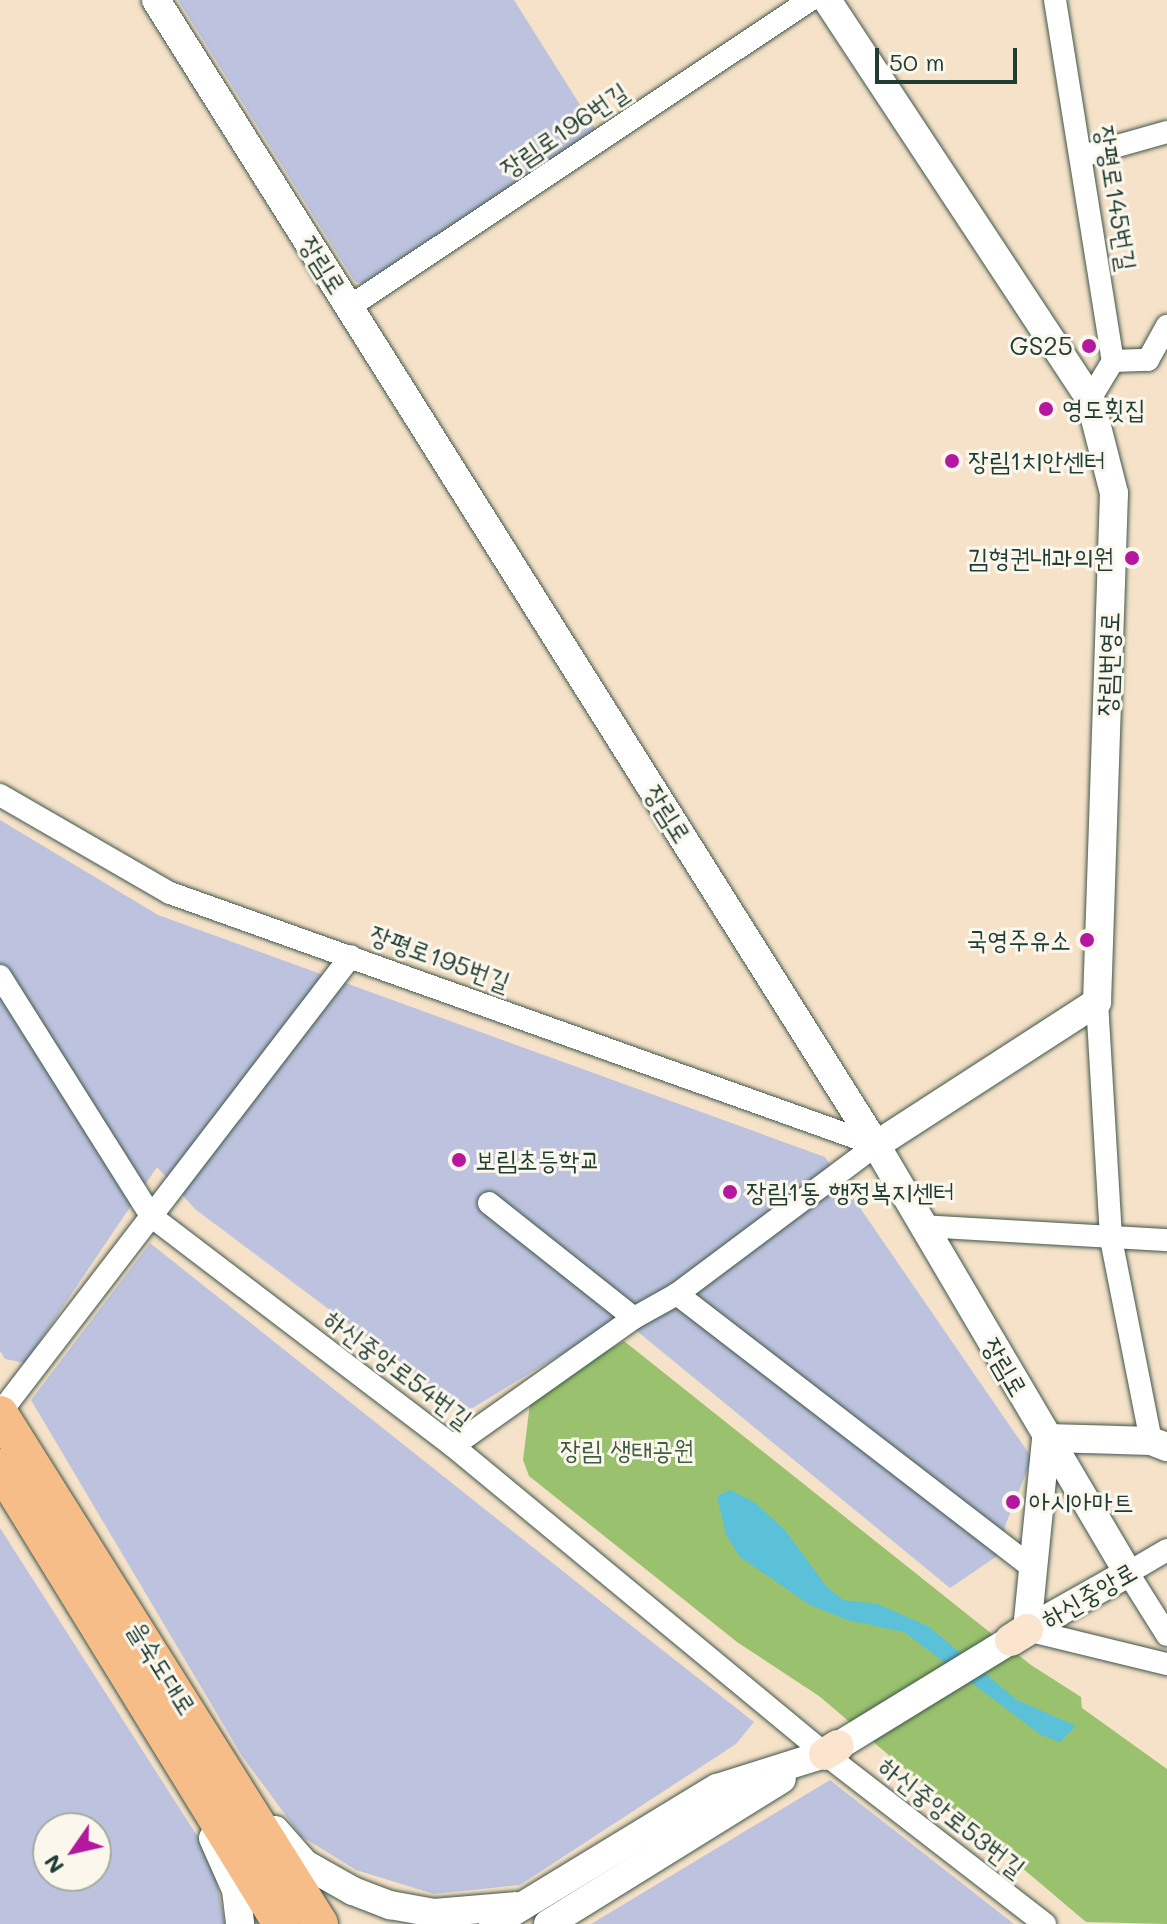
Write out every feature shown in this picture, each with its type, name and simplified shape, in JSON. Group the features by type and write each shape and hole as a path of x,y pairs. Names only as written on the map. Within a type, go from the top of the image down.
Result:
{"highway":[{"name":"을숙도대로","path":"0,1413 320,1924"},
{"name":"을숙도대로","path":"0,1467 281,1924"}],"street":[{"name":"장림로","path":"156,0 876,1145 1046,1438 1167,1635"},
{"name":"장림로196번길","path":"349,307 810,0"},
{"name":"장림번영로","path":"827,0 1090,399 1114,493 1097,1002"},
{"name":"장평로145번길","path":"1055,0 1113,361"},
{"path":"1082,156 1167,132"},
{"path":"1090,399 1113,361 1148,360 1167,326"},
{"name":"장평로195번길","path":"0,795 170,893 876,1145"},
{"path":"0,1413 351,956"},
{"name":"하신중앙로54번길","path":"0,976 151,1216 453,1446 831,1750"},
{"path":"453,1446 634,1318 677,1294 876,1145 1097,1002 1111,1239 1159,1444 1046,1438 1033,1568 1019,1635 1167,1664"},
{"path":"489,1203 634,1318"},
{"path":"922,1226 1167,1240"},
{"path":"677,1294 1033,1568"},
{"name":"하신중앙로","path":"831,1750 1019,1635 1167,1550"},
{"path":"493,1924 717,1788 831,1750"},
{"path":"549,1924 729,1810 831,1750"},
{"name":"하신중앙로53번길","path":"831,1750 1045,1924"},
{"path":"191,1777 236,1890 240,1924"},
{"path":"235,1788 305,1864 353,1891 390,1905 434,1913 524,1905"}],"shaded area":[{"path":"178,0 514,0 597,132 367,284 355,282"},
{"path":"0,820 158,915 825,1157 1032,1458 1005,1526 1003,1552 950,1588 621,1318 466,1412 195,1209 157,1167 25,1363 5,1359 0,1351"},
{"path":"150,1243 754,1722 736,1744 520,1885 434,1894 356,1870 301,1836 242,1756 31,1400"},
{"path":"0,1528 212,1859 225,1924 0,1924"},
{"path":"830,1780 1014,1924 591,1924"}],"green space":[{"name":"장림 생태공원","path":"624,1341 1031,1665 1081,1697 1082,1708 1167,1769 1167,1924 1086,1922 819,1696 737,1642 529,1476 523,1460 531,1395"}],"water":[{"path":"730,1490 754,1502 785,1530 826,1586 843,1600 877,1604 928,1626 1017,1700 1076,1726 1060,1742 1041,1735 904,1632 847,1620 810,1605 740,1557 726,1535 717,1496"}],"place":[{"name":"GS25","path":"1089,346"},
{"name":"영도횟집","path":"1046,409"},
{"name":"장림1치안센터","path":"952,461"},
{"name":"김형권내과의원","path":"1132,558"},
{"name":"국영주유소","path":"1087,940"},
{"name":"보림초등학교","path":"459,1160"},
{"name":"장림1동 행정복지센터","path":"730,1192"},
{"name":"아시아마트","path":"1013,1502"}]}
